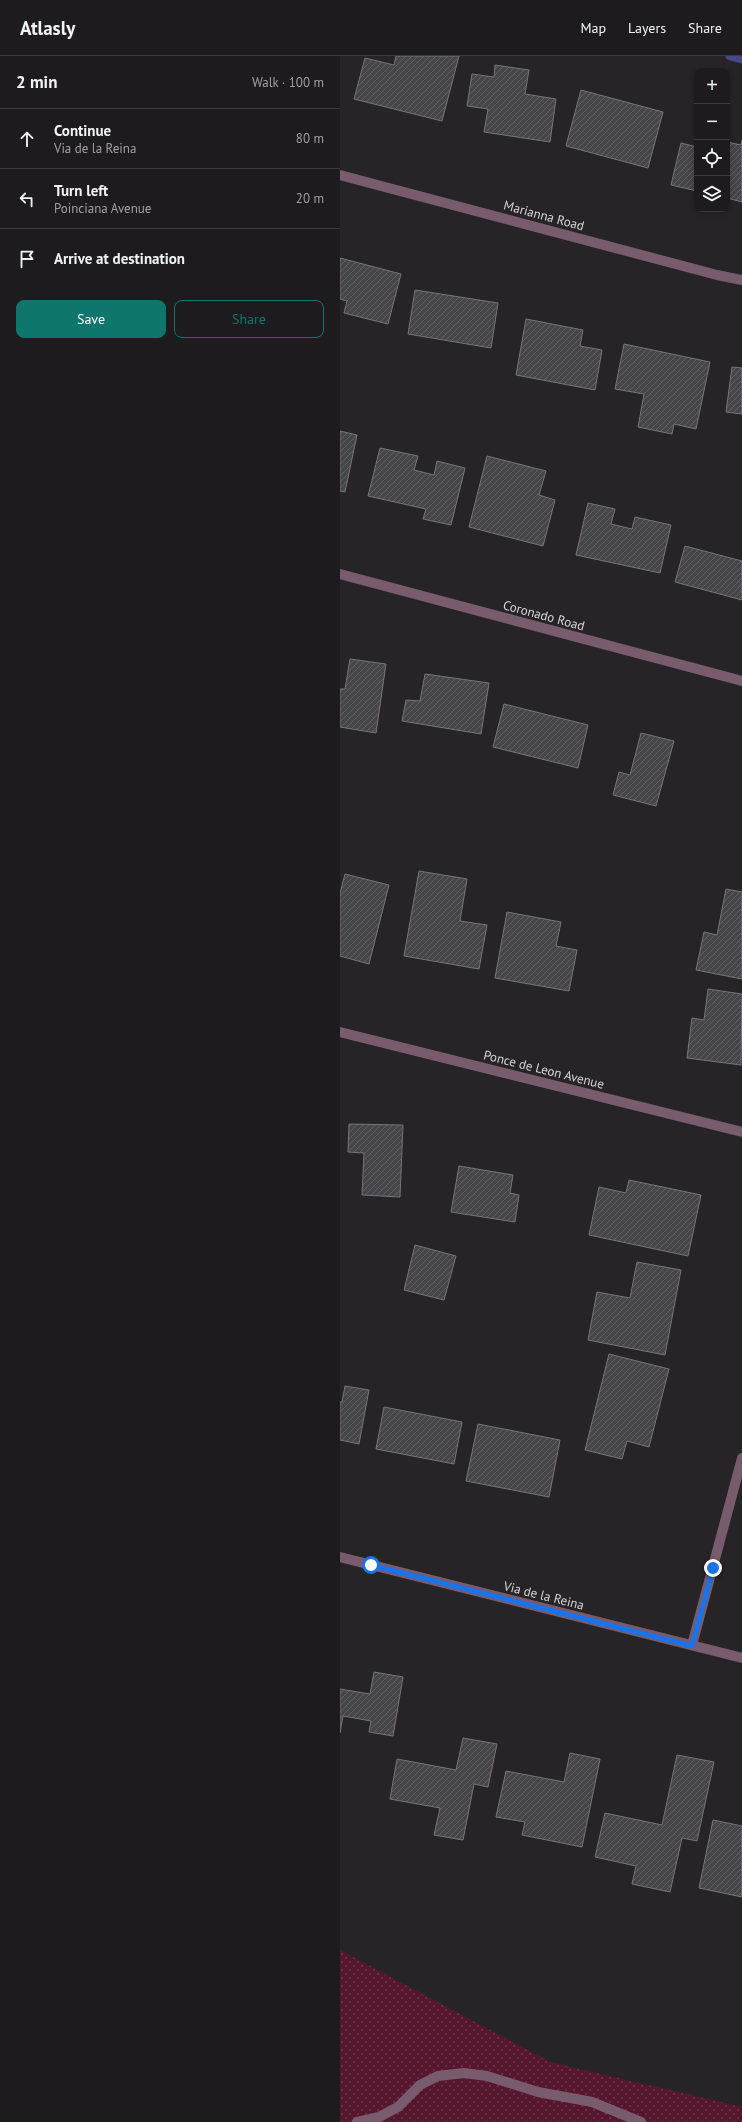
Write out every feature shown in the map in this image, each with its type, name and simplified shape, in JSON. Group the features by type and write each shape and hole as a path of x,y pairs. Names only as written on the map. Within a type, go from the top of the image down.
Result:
{"street":[{"name":"Marianna Road","path":"340,176 742,280"},
{"name":"Coronado Road","path":"340,574 742,680"},
{"name":"Ponce de Leon Avenue","path":"340,1032 742,1132"},
{"path":"692,1646 742,1458"},
{"name":"Via de la Reina","path":"340,1557 742,1658"},
{"path":"357,2122 379,2117 398,2107 420,2085 438,2076 464,2073 487,2076 538,2092 592,2102 641,2122"}],"shaded area":[{"path":"340,1950 550,2062 742,2107 742,2122 340,2122"}],"building":[{"path":"396,56 459,56 442,121 354,99 365,58 394,65"},
{"path":"495,65 529,70 525,94 556,99 550,142 484,132 488,109 467,106 472,74 494,77"},
{"path":"581,90 663,112 648,168 566,146"},
{"path":"742,140 742,202 730,199 730,143 741,145"},
{"path":"681,143 694,146 694,190 671,185"},
{"path":"340,258 401,274 388,324 344,313 347,301 340,299"},
{"path":"415,290 498,303 491,348 408,334"},
{"path":"526,319 583,330 580,346 602,350 595,390 516,375"},
{"path":"624,344 710,362 696,429 674,424 672,434 638,427 644,394 615,389"},
{"path":"732,367 742,368 742,414 726,412"},
{"path":"340,431 357,435 345,492 340,491"},
{"path":"380,448 418,456 414,470 434,475 437,461 465,468 451,525 423,519 426,509 368,496"},
{"path":"487,456 546,471 539,495 555,500 543,546 469,527"},
{"path":"588,503 615,509 611,524 632,529 635,517 671,525 660,573 576,555"},
{"path":"685,546 742,561 742,600 675,582"},
{"path":"350,659 386,664 376,733 340,727 340,689 345,689"},
{"path":"425,674 489,683 481,734 402,721 406,700 420,701"},
{"path":"504,704 588,725 578,768 493,747"},
{"path":"641,733 674,741 656,806 613,795 619,772 630,775"},
{"path":"419,871 467,879 460,921 487,925 479,969 404,956"},
{"path":"345,874 389,885 369,964 340,956 340,893"},
{"path":"726,889 742,892 742,979 696,970 704,932 717,935"},
{"path":"507,912 561,922 556,946 577,950 569,991 495,978"},
{"path":"708,989 742,994 741,1065 687,1058 692,1018 704,1020"},
{"path":"349,1124 403,1125 400,1197 362,1195 364,1153 348,1152"},
{"path":"459,1166 513,1175 510,1193 519,1195 515,1222 451,1212"},
{"path":"629,1180 701,1195 688,1256 589,1235 599,1187 626,1193"},
{"path":"415,1245 456,1256 444,1300 404,1290"},
{"path":"637,1262 681,1270 665,1355 588,1340 597,1292 630,1298"},
{"path":"609,1354 669,1369 649,1447 627,1441 622,1459 585,1450"},
{"path":"345,1386 369,1390 359,1444 340,1440 340,1402 342,1402"},
{"path":"384,1407 462,1422 454,1464 376,1449"},
{"path":"478,1424 560,1440 549,1497 466,1481"},
{"path":"374,1672 403,1677 393,1736 369,1732 371,1721 343,1716 340,1733 340,1689 370,1694"},
{"path":"463,1738 497,1744 488,1787 474,1784 463,1840 434,1835 440,1808 390,1799 397,1759 456,1770"},
{"path":"570,1753 600,1759 582,1847 522,1835 525,1822 496,1817 506,1771 564,1782"},
{"path":"677,1755 714,1762 697,1841 682,1838 670,1892 632,1884 636,1866 595,1857 605,1813 662,1825"},
{"path":"713,1820 742,1826 742,1897 699,1888"}],"waterway":[{"path":"730,56 742,59"}],"route":[{"path":"371,1565 692,1646 713,1568"}]}
